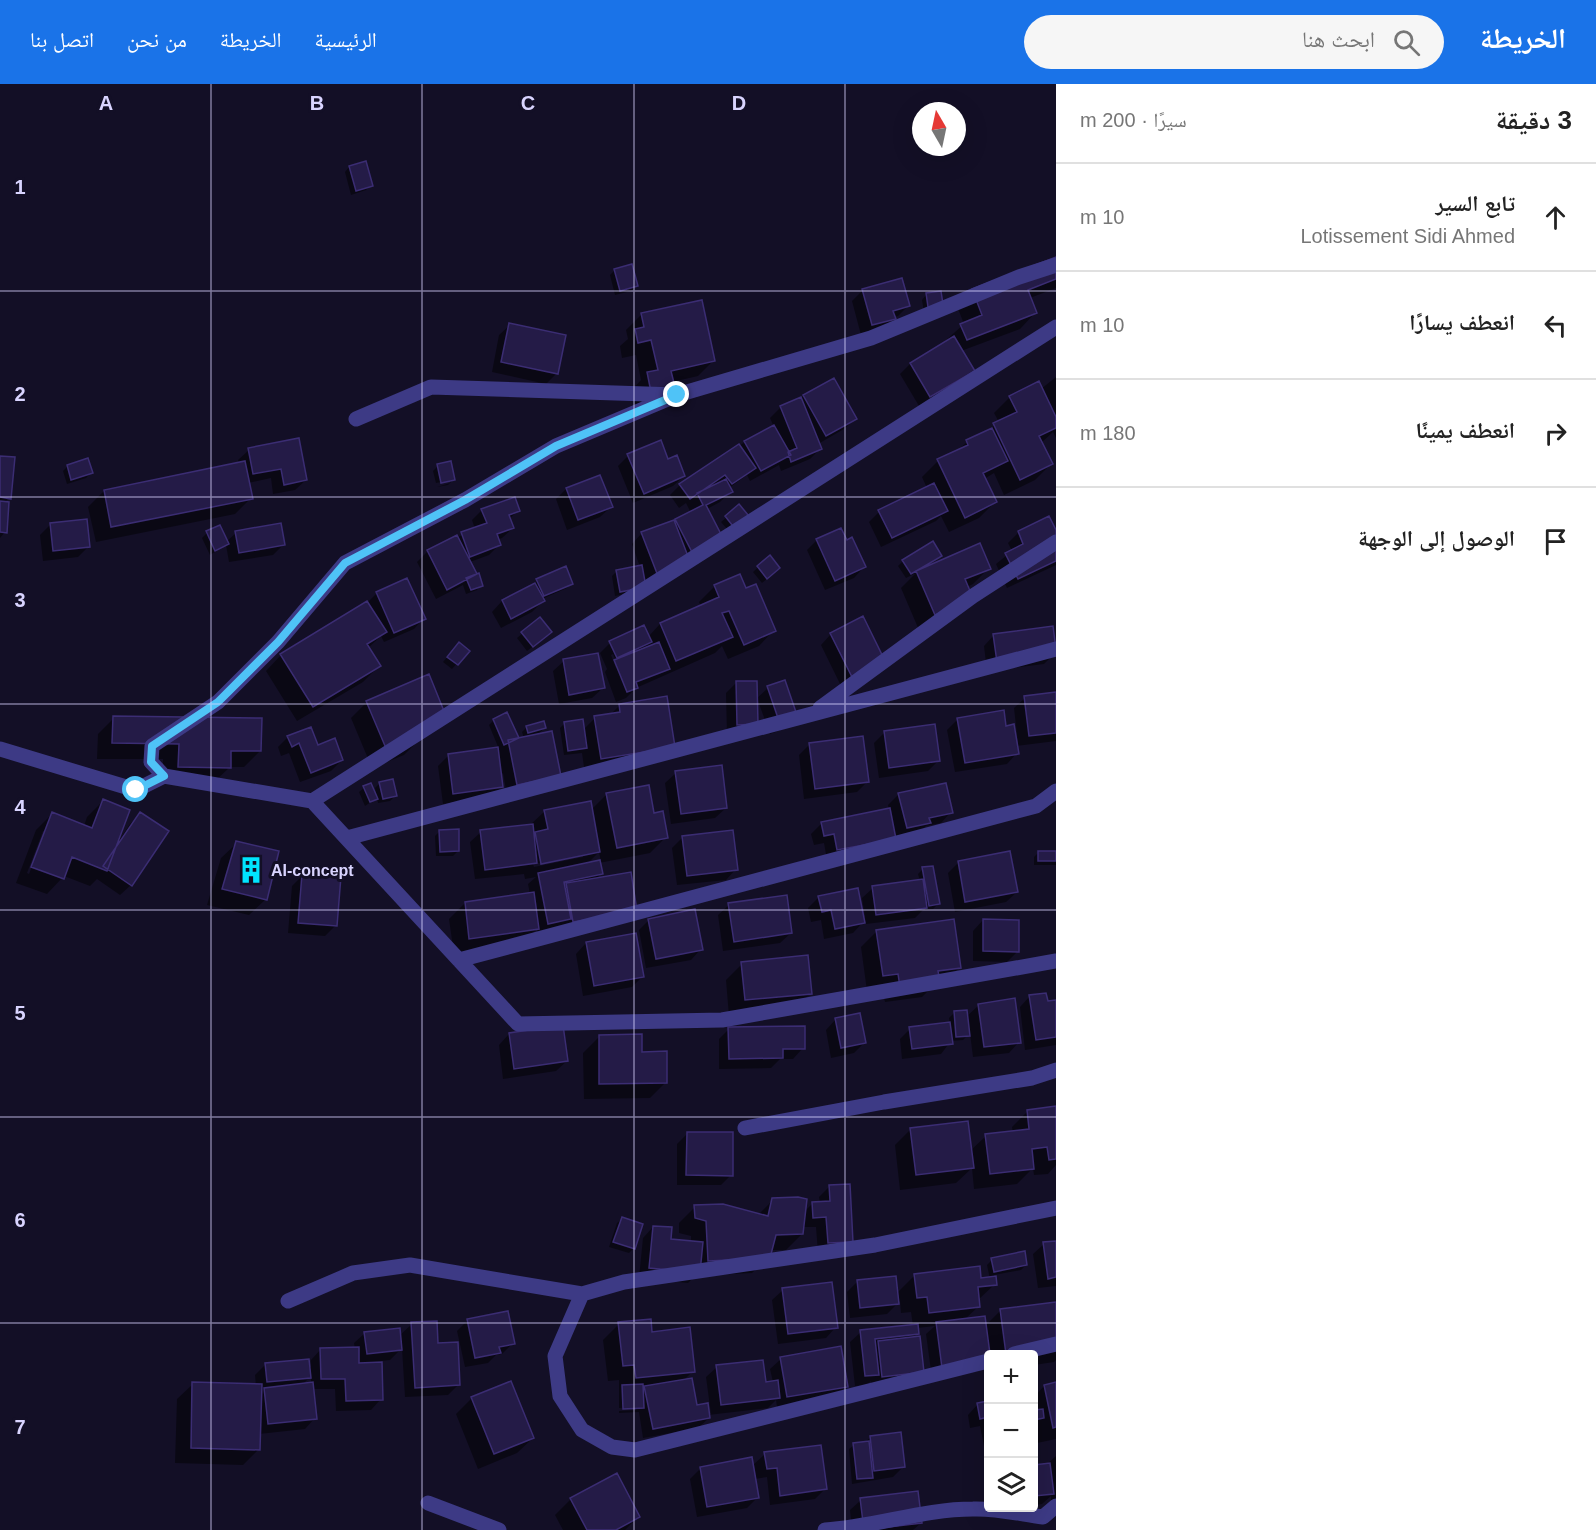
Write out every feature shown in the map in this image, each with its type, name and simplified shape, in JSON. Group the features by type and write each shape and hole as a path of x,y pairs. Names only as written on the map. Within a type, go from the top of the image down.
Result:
{"street":[{"path":"164,776 151,762 152,746 218,702 278,642 345,563 465,500 556,446 677,395 871,338 1019,277 1056,265"},
{"path":"312,801 1056,327"},
{"path":"356,419 431,387 677,395"},
{"path":"813,714 973,596 1056,542"},
{"path":"347,838 1056,649"},
{"path":"0,749 136,790 164,776 312,801 518,1024 722,1020 1056,961"},
{"path":"459,960 1036,806 1056,790"},
{"path":"745,1128 1032,1078 1056,1070"},
{"path":"288,1301 353,1273 410,1264 582,1294 624,1282 875,1245 1056,1209"},
{"path":"582,1294 555,1356 560,1396 582,1430 612,1447 635,1450 984,1362"},
{"path":"1031,1350 1056,1344"},
{"path":"428,1503 499,1530"},
{"path":"825,1530 930,1513 974,1509 1049,1515 1056,1506"}],"building":[{"path":"366,161 373,186 356,191 349,166"},
{"path":"1056,257 1056,279 1028,290 1037,313 967,340 960,324 982,315 972,289"},
{"path":"632,264 638,286 620,291 614,269"},
{"path":"902,278 910,306 893,311 896,319 872,325 862,289"},
{"path":"941,291 944,311 929,314 926,293"},
{"path":"702,300 715,361 671,371 675,387 651,392 647,372 658,370 651,340 638,343 635,329 644,327 641,313"},
{"path":"509,323 566,335 558,374 501,362"},
{"path":"954,336 975,371 930,397 910,363"},
{"path":"834,378 857,419 826,436 803,395"},
{"path":"1039,381 1056,417 1056,428 1039,436 1053,464 1020,480 993,423 1017,412 1009,396"},
{"path":"801,397 822,449 791,462 788,452 797,448 780,406"},
{"path":"774,425 791,455 761,471 744,441"},
{"path":"992,428 1008,461 983,473 997,502 965,518 937,459 968,445 966,440"},
{"path":"299,438 307,480 284,485 281,469 253,474 248,448"},
{"path":"661,440 668,459 677,455 685,476 644,494 627,454"},
{"path":"739,444 756,468 732,484 725,475 690,499 679,484"},
{"path":"0,456 15,457 11,499 0,497"},
{"path":"88,458 93,473 71,480 67,465"},
{"path":"245,461 253,499 111,527 104,490"},
{"path":"451,461 455,480 441,483 437,464"},
{"path":"600,475 613,507 578,520 566,488"},
{"path":"726,479 733,492 706,505 725,542 695,558 675,519 703,505 697,493"},
{"path":"934,483 948,511 892,538 878,510"},
{"path":"515,497 520,511 509,515 514,528 497,534 501,545 470,557 461,532 487,523 481,509"},
{"path":"0,501 9,502 7,533 0,532"},
{"path":"739,504 753,521 739,534 725,516"},
{"path":"1049,516 1056,530 1056,561 1018,579 1005,553 1023,544 1018,531"},
{"path":"87,519 90,547 53,551 50,523"},
{"path":"674,520 691,564 658,576 641,532"},
{"path":"281,523 285,545 239,553 235,531"},
{"path":"220,525 229,544 215,551 206,531"},
{"path":"841,528 847,540 852,537 866,567 835,581 816,539"},
{"path":"457,535 477,574 447,590 427,550"},
{"path":"933,541 942,556 911,574 902,560"},
{"path":"980,543 991,569 965,579 973,598 935,615 916,571"},
{"path":"770,555 780,568 767,579 757,566"},
{"path":"642,565 646,587 620,592 616,570"},
{"path":"566,566 573,584 544,596 536,579"},
{"path":"479,573 483,586 471,590 466,578"},
{"path":"740,574 746,588 756,584 776,631 744,645 729,611 722,613 733,637 676,661 660,623 719,597 714,585"},
{"path":"407,578 426,619 394,633 376,592"},
{"path":"535,583 545,601 511,619 502,600"},
{"path":"367,601 387,632 367,644 381,666 313,707 280,654"},
{"path":"863,616 887,665 854,681 830,633"},
{"path":"540,617 552,632 533,647 521,632"},
{"path":"644,625 652,642 617,658 609,641"},
{"path":"1053,626 1056,649 997,662 993,634"},
{"path":"459,642 470,651 458,665 447,657"},
{"path":"659,642 670,669 636,682 638,688 627,692 614,660"},
{"path":"598,653 605,688 569,695 563,659"},
{"path":"429,674 446,716 388,753 366,701"},
{"path":"785,680 798,718 780,724 767,686"},
{"path":"736,681 757,681 758,724 737,725"},
{"path":"1056,692 1056,733 1029,736 1024,696"},
{"path":"667,696 675,747 601,759 594,716 620,712 619,704"},
{"path":"1004,710 1006,726 1014,724 1019,754 965,763 957,718"},
{"path":"507,712 519,738 504,745 493,719"},
{"path":"113,716 262,718 261,751 231,751 231,768 178,767 179,744 112,743"},
{"path":"583,719 587,748 568,751 564,722"},
{"path":"544,721 546,728 528,733 526,726"},
{"path":"935,724 940,761 889,768 884,731"},
{"path":"311,727 318,745 335,738 343,760 311,773 299,743 292,747 287,736"},
{"path":"552,731 561,776 517,785 508,740"},
{"path":"863,736 869,782 815,789 809,743"},
{"path":"498,747 503,787 453,794 448,754"},
{"path":"722,765 727,808 681,814 675,771"},
{"path":"393,779 397,796 383,799 379,782"},
{"path":"371,783 378,799 370,802 363,786"},
{"path":"946,783 953,813 929,818 931,823 907,828 898,793"},
{"path":"649,785 654,813 663,811 668,838 617,848 606,793"},
{"path":"103,799 130,810 107,871 72,857 64,879 31,867 52,812 92,828"},
{"path":"591,801 600,852 541,864 535,832 548,829 544,810"},
{"path":"890,808 896,839 837,850 834,834 824,836 821,822"},
{"path":"140,812 169,831 132,886 103,866"},
{"path":"533,824 537,863 485,870 480,830"},
{"path":"459,829 459,851 440,852 439,830"},
{"path":"733,830 738,870 687,876 682,836"},
{"name":"AI-concept","path":"236,841 279,851 267,900 222,889"},
{"path":"1010,851 1018,892 965,902 958,861"},
{"path":"1038,851 1056,851 1056,861 1038,861"},
{"path":"600,860 603,874 564,882 571,919 548,924 538,873"},
{"path":"933,866 940,904 929,906 922,867"},
{"path":"631,872 637,911 573,922 566,883"},
{"path":"302,874 341,876 337,926 298,923"},
{"path":"923,879 927,908 876,915 872,886"},
{"path":"858,888 865,923 835,929 831,910 822,912 818,896"},
{"path":"534,892 539,929 469,939 465,902"},
{"path":"787,895 792,933 734,942 728,903"},
{"path":"695,909 703,950 656,959 648,919"},
{"path":"954,919 961,968 938,971 940,982 900,987 898,974 883,976 876,930"},
{"path":"983,919 1019,920 1019,952 983,951"},
{"path":"636,933 644,977 594,986 586,942"},
{"path":"808,955 812,994 745,1000 741,962"},
{"path":"1046,993 1048,1001 1056,1000 1056,1037 1036,1040 1029,995"},
{"path":"1015,998 1021,1043 984,1047 978,1004"},
{"path":"967,1010 970,1036 956,1037 954,1011"},
{"path":"860,1013 866,1043 841,1048 835,1018"},
{"path":"950,1022 953,1044 912,1049 909,1027"},
{"path":"563,1025 568,1061 514,1069 509,1033"},
{"path":"805,1026 805,1049 783,1049 783,1058 729,1059 728,1027"},
{"path":"642,1034 642,1052 667,1051 667,1083 599,1084 599,1035"},
{"path":"1056,1106 1056,1159 1049,1160 1047,1147 1032,1149 1034,1169 990,1174 985,1134 1029,1129 1027,1110"},
{"path":"968,1121 974,1168 916,1175 910,1128"},
{"path":"687,1132 733,1132 733,1176 686,1175"},
{"path":"850,1184 853,1242 828,1243 826,1217 813,1218 812,1202 830,1201 829,1185"},
{"path":"772,1198 807,1199 803,1234 776,1235 770,1258 708,1261 706,1221 695,1218 694,1205 723,1204 768,1216"},
{"path":"622,1217 643,1224 635,1249 613,1242"},
{"path":"653,1226 672,1227 671,1239 703,1242 700,1273 649,1268"},
{"path":"1056,1241 1056,1277 1048,1279 1043,1242"},
{"path":"1025,1251 1027,1265 994,1272 991,1258"},
{"path":"980,1266 981,1278 996,1276 997,1285 978,1287 980,1307 929,1313 927,1297 917,1298 914,1274"},
{"path":"896,1276 899,1304 860,1308 857,1280"},
{"path":"832,1282 838,1328 788,1334 782,1288"},
{"path":"1056,1302 1056,1349 1038,1352 1038,1350 1005,1350 1000,1309"},
{"path":"508,1311 515,1344 499,1347 501,1353 475,1358 467,1319"},
{"path":"985,1316 989,1350 984,1350 984,1356 942,1368 936,1322"},
{"path":"651,1319 652,1332 690,1327 695,1372 636,1378 634,1365 623,1366 618,1322"},
{"path":"437,1321 438,1343 458,1342 460,1385 415,1388 411,1322"},
{"path":"918,1324 919,1334 875,1339 879,1375 865,1376 860,1330"},
{"path":"400,1328 402,1350 367,1354 364,1332"},
{"path":"920,1336 924,1372 882,1377 878,1341"},
{"path":"841,1346 848,1387 787,1397 780,1357"},
{"path":"359,1347 359,1363 382,1362 383,1400 346,1401 345,1379 321,1379 320,1348"},
{"path":"309,1359 311,1378 267,1382 265,1363"},
{"path":"763,1360 766,1382 778,1380 780,1398 721,1405 716,1365"},
{"path":"692,1378 697,1405 708,1403 710,1418 653,1429 644,1386"},
{"path":"511,1381 534,1438 494,1454 471,1397"},
{"path":"192,1382 262,1384 260,1450 191,1448"},
{"path":"313,1382 317,1419 268,1424 264,1388"},
{"path":"1056,1382 1056,1427 1053,1428 1044,1385"},
{"path":"643,1384 644,1408 623,1409 622,1385"},
{"path":"984,1402 984,1418 980,1419 977,1403"},
{"path":"1043,1409 1044,1418 1038,1419 1038,1410"},
{"path":"901,1432 905,1467 874,1471 870,1436"},
{"path":"869,1441 873,1478 857,1479 853,1443"},
{"path":"821,1445 827,1489 780,1496 777,1468 767,1469 764,1452"},
{"path":"752,1457 759,1498 707,1507 700,1467"},
{"path":"1050,1463 1054,1494 1038,1496 1038,1464"},
{"path":"617,1473 640,1517 616,1530 587,1530 570,1498"},
{"path":"918,1491 922,1523 864,1530 860,1498"}],"place":[{"name":"AI-concept","path":"251,870"}],"route":[{"path":"136,790 164,776 151,762 152,746 218,702 278,642 345,563 465,500 556,446 677,395"}]}
